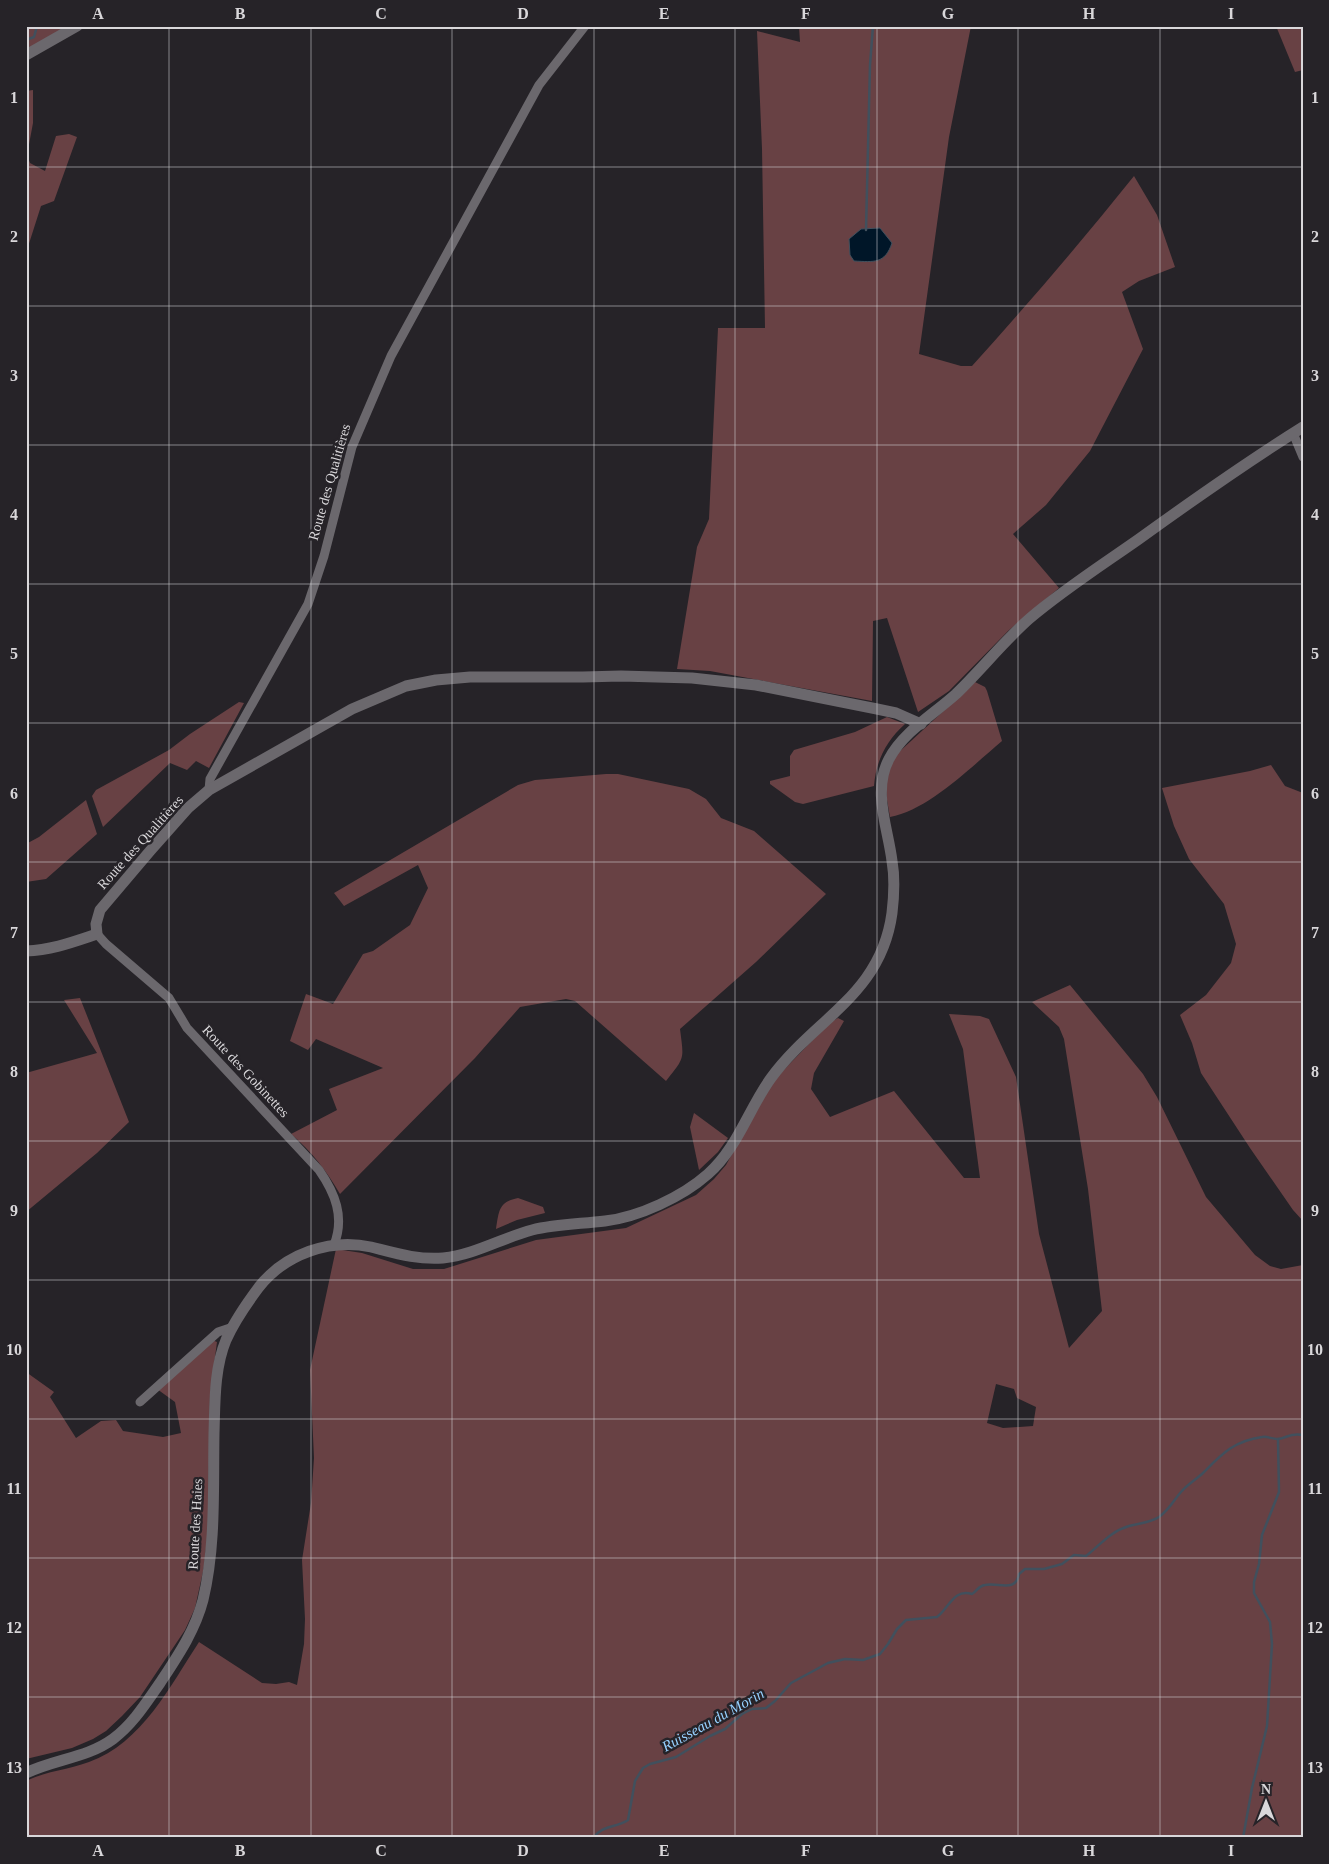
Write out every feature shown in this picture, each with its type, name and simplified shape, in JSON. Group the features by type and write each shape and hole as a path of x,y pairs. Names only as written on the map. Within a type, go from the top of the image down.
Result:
{"street":[{"path":"28,54 77,26"},
{"name":"Route des Qualitières","path":"96,934 96,924 100,910 188,808 209,790 210,779 299,620 313,591 352,447 391,356 538,85 585,26"},
{"name":"Route des Haies","path":"26,1773 40,1766 89,1753 121,1733 146,1704 191,1632 204,1594 210,1556 217,1381 222,1352 233,1327 256,1290 274,1271 295,1257 311,1250 334,1245 368,1246 420,1258 452,1257 541,1228 610,1221 641,1213 681,1193 709,1173 726,1153 771,1077 782,1063 821,1024 857,991 872,972 882,952 890,922 894,884 882,800 883,775 890,756 897,747 952,698 1019,628 1046,606 1192,501 1303,427"},
{"path":"1293,433 1303,458"},
{"path":"209,790 326,723 374,699 406,686 450,678 621,676 708,679 756,685 896,713 921,724"},
{"path":"26,951 42,951 64,946 96,934"},
{"name":"Route des Gobinettes","path":"96,934 169,998 188,1028 319,1170 334,1192 338,1204 338,1235 334,1245"},
{"path":"140,1402 218,1332 233,1327"}],"shaded area":[{"path":"26,26 69,26 26,50"},
{"path":"799,26 971,26 949,137 919,354 961,366 972,366 1134,176 1157,215 1175,267 1139,281 1122,292 1143,349 1090,451 1046,505 1013,534 1059,588 1008,631 949,691 918,712 887,618 873,621 872,701 710,671 677,669 697,547 709,519 718,328 765,328 762,149 757,31 800,42"},
{"path":"1276,26 1303,26 1303,70 1295,72"},
{"path":"33,90 33,123 27,155 30,163 45,171 56,136 69,134 77,137 54,201 41,206 26,253 26,91"},
{"path":"975,682 985,687 987,691 1002,741 935,796 905,813 890,817 886,784 889,770 898,753"},
{"path":"239,702 244,703 209,768 196,761 187,770 170,763 103,827 92,796 96,790 169,750"},
{"path":"887,717 905,724 892,737 883,752 877,768 874,786 803,804 795,802 770,784 770,781 790,776 790,756 794,750 855,732"},
{"path":"1271,765 1285,786 1303,793 1303,1221 1293,1210 1250,1148 1201,1073 1192,1043 1180,1015 1206,995 1231,963 1236,944 1224,904 1189,859 1174,826 1162,788 1250,771"},
{"path":"618,774 689,789 706,799 721,818 754,831 826,894 756,962 680,1029 682,1058 666,1081 575,1001 566,999 520,1007 475,1058 340,1194 318,1162 291,1134 337,1110 329,1089 383,1068 316,1039 308,1050 290,1041 306,994 333,1004 363,954 373,951 410,925 428,888 418,865 344,906 334,893 518,785 535,780"},
{"path":"86,800 97,834 46,879 26,882 26,844 39,837"},
{"path":"1070,985 1143,1074 1157,1097 1206,1197 1255,1255 1270,1266 1281,1269 1303,1265 1303,1838 26,1838 26,1781 89,1762 108,1753 124,1741 153,1711 199,1642 262,1683 276,1684 289,1682 297,1685 304,1644 305,1619 302,1560 311,1503 314,1458 310,1370 336,1249 362,1253 413,1269 444,1269 536,1240 626,1228 696,1195 714,1179 726,1165 763,1097 778,1076 829,1023 838,1018 844,1021 814,1073 811,1089 830,1117 894,1091 964,1178 980,1178 963,1049 949,1014 980,1016 989,1019 1016,1077 1039,1234 1069,1348 1102,1311 1088,1189 1064,1039 1059,1027 1032,1002","holes":["996,1384 1014,1389 1017,1398 1036,1407 1033,1426 1003,1428 987,1423"]},
{"path":"80,998 129,1122 97,1153 26,1212 26,1073 97,1053 64,1000"},
{"path":"694,1113 728,1138 718,1152 699,1170 690,1127"},
{"path":"518,1198 543,1207 545,1213 517,1220 496,1229 499,1213 503,1205"},
{"path":"212,1340 217,1342 210,1395 208,1530 204,1567 195,1608 185,1630 140,1697 106,1731 72,1748 26,1759 26,1372 54,1392 50,1397 76,1438 101,1421 116,1420 123,1431 163,1437 181,1433 175,1402 157,1389"}],"water":[{"path":"880,228 892,243 886,255 873,261 854,261 850,255 849,239 861,229"}],"waterway":[{"path":"26,40 34,37 37,26"},
{"path":"866,230 870,65 873,26"},
{"name":"Ruisseau du Morin","path":"593,1838 601,1831 628,1820 635,1781 643,1768 650,1764 676,1757 725,1729 742,1714 752,1709 766,1708 791,1683 828,1663 845,1659 863,1660 880,1654 897,1629 906,1620 937,1617 956,1596 966,1593 972,1594 979,1587 985,1585 1010,1585 1017,1580 1019,1574 1025,1569 1044,1569 1062,1564 1074,1555 1086,1556 1117,1531 1156,1519 1166,1511 1186,1487 1235,1445 1262,1437 1280,1439 1295,1434 1303,1435"},
{"path":"1243,1838 1252,1788 1267,1726 1272,1644 1270,1622 1254,1593 1254,1582 1259,1564 1262,1535 1279,1492 1278,1440"}]}
